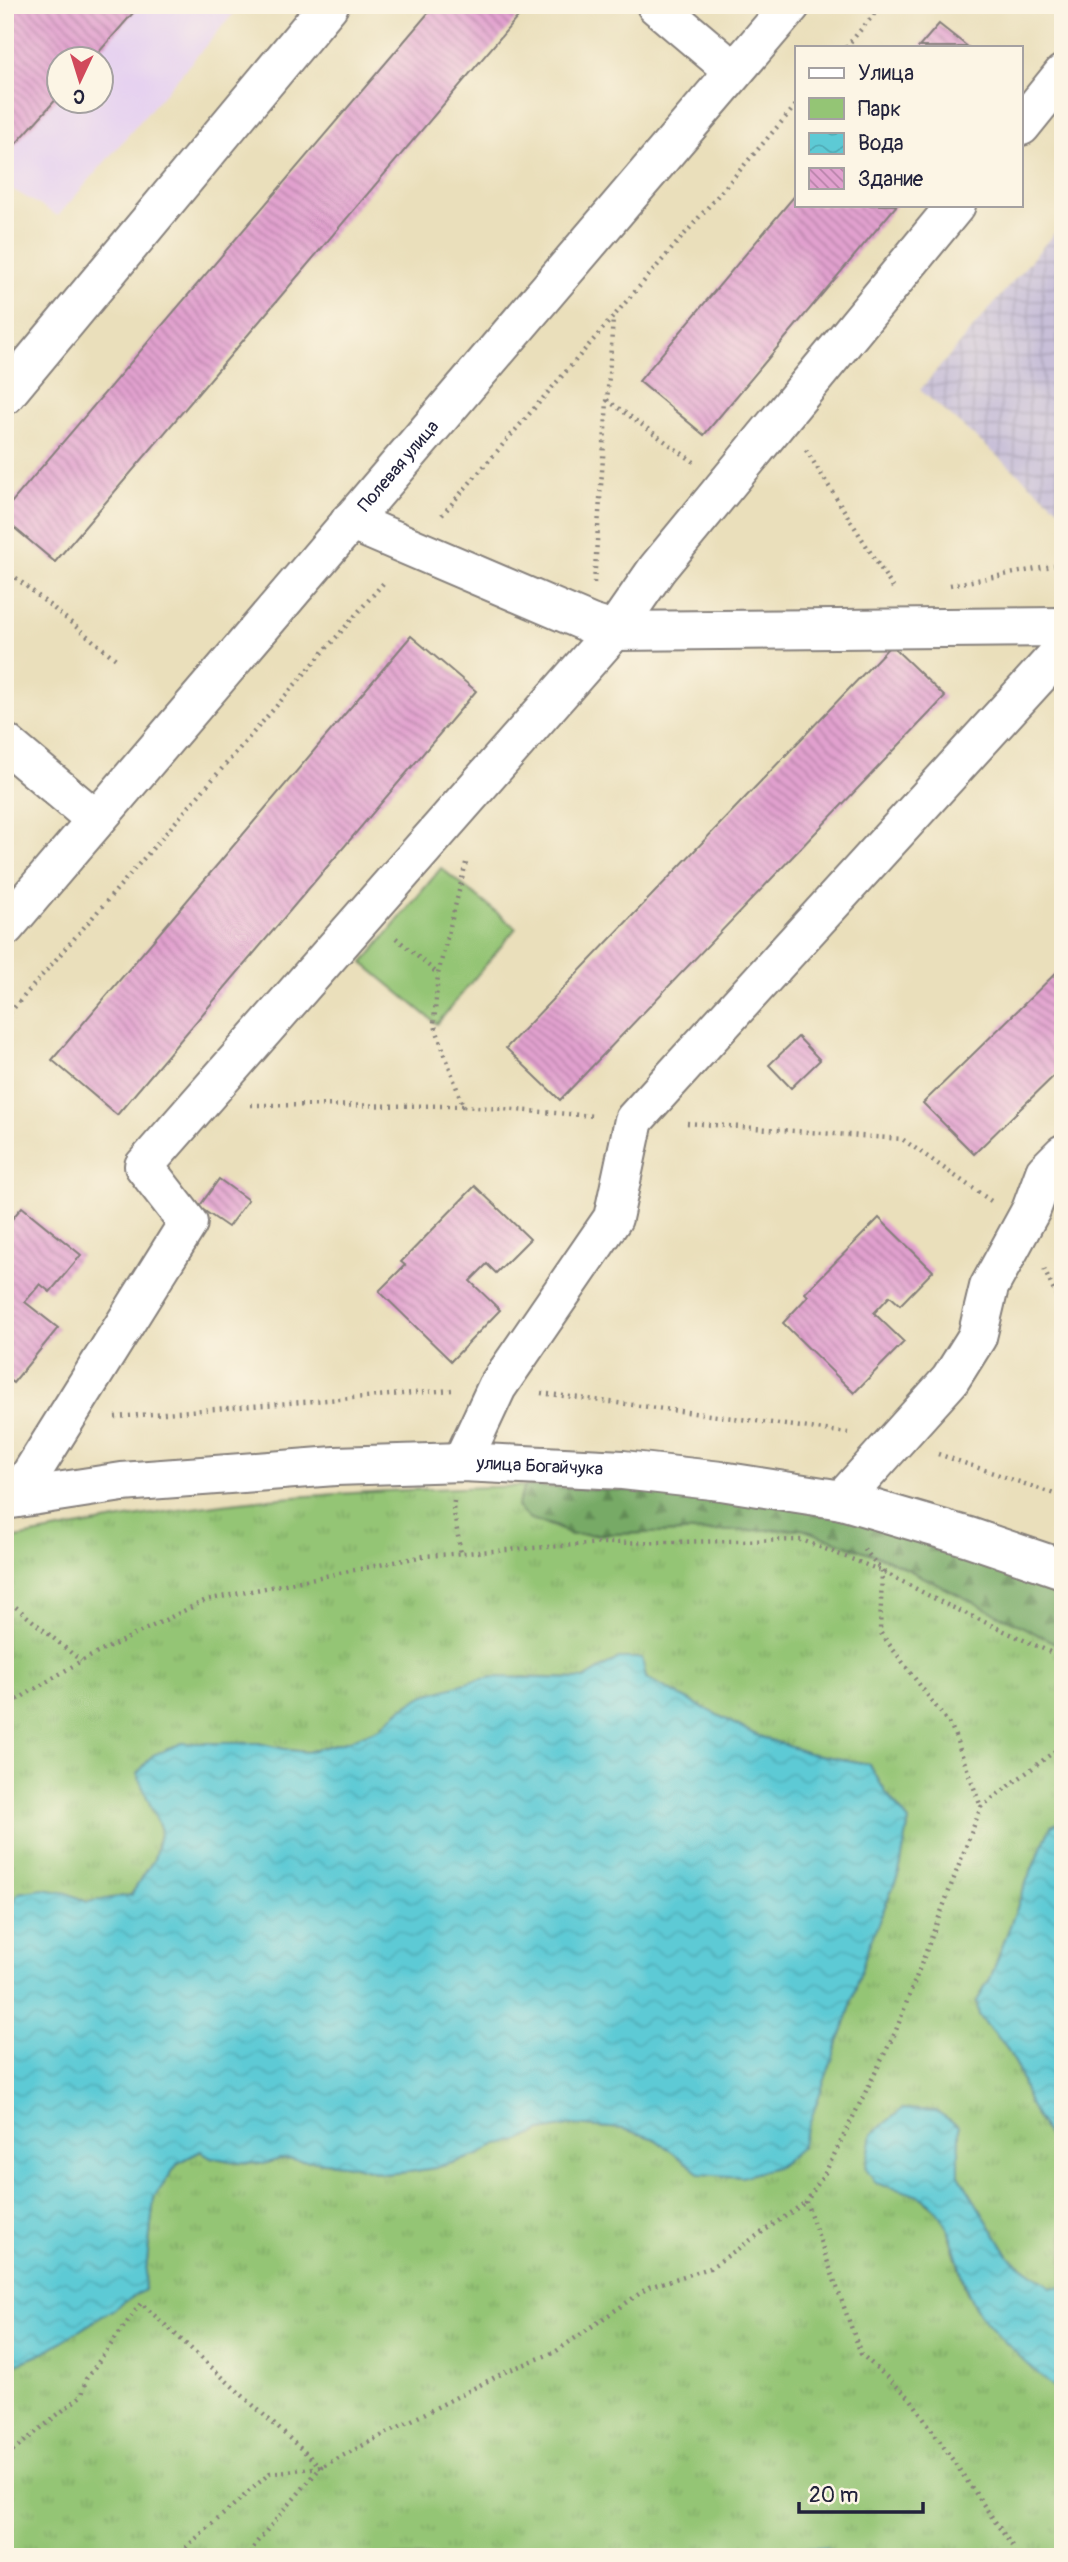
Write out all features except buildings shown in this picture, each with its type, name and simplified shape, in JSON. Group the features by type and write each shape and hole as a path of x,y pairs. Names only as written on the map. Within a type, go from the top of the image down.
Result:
{"street":[{"path":"5,395 329,5"},
{"path":"656,5 734,71"},
{"name":"Полевая улица","path":"5,927 791,5"},
{"path":"1023,123 1063,74"},
{"path":"11,1499 64,1422 188,1223 144,1166 366,912 602,627 657,569 955,206"},
{"path":"350,521 602,627 1063,627"},
{"path":"462,1462 497,1387 613,1218 634,1119 1063,649"},
{"path":"5,743 95,819"},
{"path":"842,1500 950,1380 977,1337 989,1287 1024,1224 1045,1172 1063,1154"},
{"name":"улица Богайчука","path":"11,1499 122,1482 335,1466 462,1462 624,1470 721,1481 842,1500 969,1537 1063,1569"}],"path":[{"path":"847,46 882,5"},
{"path":"602,627 607,400 613,318"},
{"path":"607,400 726,484"},
{"path":"784,415 918,627"},
{"path":"948,585 1063,564"},
{"path":"5,569 117,660"},
{"path":"463,1106 434,1023 438,974 469,852"},
{"path":"366,912 438,974"},
{"path":"197,1104 463,1106 902,1139 1024,1224"},
{"path":"64,1422 497,1387 894,1440 1063,1497"},
{"path":"461,1554 453,1507 462,1462"},
{"path":"842,1500 846,1526 882,1571 880,1632 952,1728 981,1807"},
{"path":"5,1707 81,1661 206,1600 424,1556 602,1543 802,1540 882,1571 943,1603 1063,1658"},
{"path":"5,1598 81,1661"},
{"path":"175,2557 270,2473 321,2467 505,2372 555,2353 649,2287 709,2268 806,2203 825,2173 895,2033 981,1807 1063,1745"},
{"path":"806,2203 861,2354 910,2398 1012,2546"},
{"path":"5,2462 9,2454 82,2395 86,2379 141,2303 321,2467"},
{"path":"248,2557 256,2543 321,2467"}],"shaded area":[{"path":"5,5 241,5 58,216 5,185"},
{"path":"1063,223 1063,512 920,390"}],"green space":[{"path":"441,868 516,928 437,1024 363,963"},
{"path":"525,1486 517,1507 537,1520 572,1535 802,1529 889,1560 1063,1647 1063,1821 1051,1826 1028,1878 990,1979 977,2001 979,2016 1005,2045 1017,2066 1029,2104 1063,2163 1063,2287 1051,2287 1009,2257 959,2175 959,2126 936,2111 902,2109 922,2198 940,2213 965,2288 974,2306 1063,2396 1063,2557 843,2557 827,2550 805,2547 782,2557 5,2557 5,2369 43,2353 144,2290 154,2198 178,2163 201,2151 211,2157 230,2161 264,2164 280,2159 316,2161 351,2165 383,2174 435,2168 479,2155 497,2143 520,2141 541,2131 573,2125 624,2129 655,2139 701,2174 779,2166 800,2147 848,2015 868,1947 899,1873 909,1821 886,1793 869,1764 808,1753 756,1735 646,1678 642,1658 619,1658 584,1679 517,1677 401,1709 380,1728 307,1752 258,1743 182,1743 138,1774 161,1830 154,1859 131,1895 87,1902 67,1893 9,1911 14,1955 5,1978 5,1540 137,1516 236,1502 365,1492"},
{"path":"525,1486 757,1496 924,1536 1063,1597 1063,1647 889,1560 802,1529 571,1535 555,1526 530,1519 517,1507"}],"water":[{"path":"619,1658 642,1658 646,1678 756,1735 808,1753 869,1764 886,1793 909,1821 899,1873 868,1947 848,2015 801,2147 779,2166 742,2177 701,2174 655,2139 624,2129 573,2125 541,2131 520,2141 497,2144 479,2155 435,2168 383,2174 351,2165 316,2161 280,2159 264,2164 230,2161 211,2157 201,2151 178,2163 154,2198 144,2290 43,2353 5,2369 5,1978 10,1971 13,1955 9,1911 18,1893 43,1889 67,1893 87,1902 131,1895 154,1859 161,1830 137,1774 153,1755 182,1743 258,1743 307,1752 380,1728 401,1709 425,1695 493,1677 584,1679"},
{"path":"1063,1821 1063,2163 1029,2104 1017,2066 1005,2045 979,2016 977,2001 990,1979 1028,1878 1051,1826"},
{"path":"902,2109 936,2111 959,2126 959,2175 1009,2257 1051,2287 1063,2287 1063,2396 1015,2352 973,2303 949,2232 934,2207 922,2198 876,2183 866,2168 872,2134"},
{"path":"795,2547 824,2547 843,2557 782,2557"}]}
